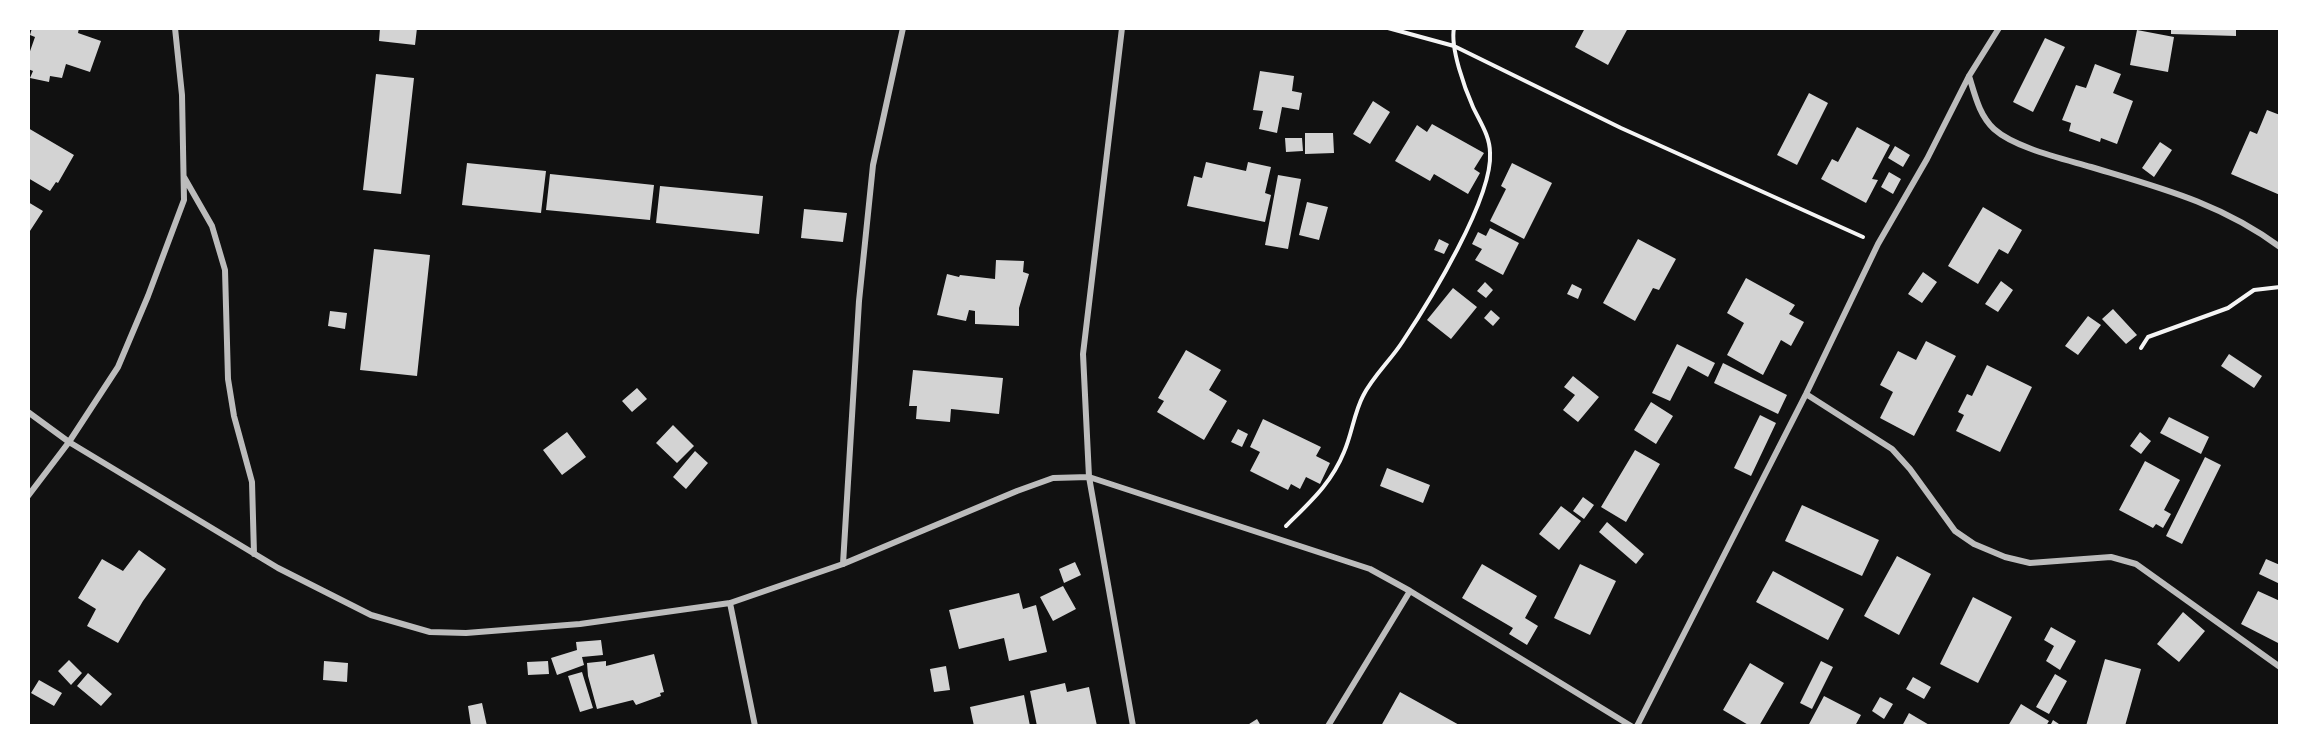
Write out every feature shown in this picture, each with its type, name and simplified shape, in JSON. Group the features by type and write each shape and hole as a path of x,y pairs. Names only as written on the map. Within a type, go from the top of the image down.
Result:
{"street":[{"path":"28,496 69,442 118,367 148,296 184,200 182,94 175,28"},
{"path":"843,564 859,301 873,165 903,28"},
{"path":"1122,28 1083,354 1089,477 1133,726"},
{"path":"1637,726 1806,394 1878,244 1927,159 1969,76 1999,28"},
{"path":"1969,76 1981,113 2003,135 2052,155 2191,197 2219,210 2280,247"},
{"path":"184,176 213,226 225,270 228,379 234,416 252,482 254,554"},
{"path":"1806,394 1892,449 1910,469 1955,531 1974,544 2005,557 2030,563 2111,557 2136,564 2280,667"},
{"path":"28,412 69,442 278,568 371,615 430,632 466,633 580,624 730,603 843,564 1053,478 1089,477 1370,569 1631,726"},
{"path":"1329,726 1410,591"},
{"path":"730,603 755,726"}],"path":[{"path":"1388,28 1454,46 1621,128 1878,244"},
{"path":"1275,537 1325,488 1344,453 1363,396 1404,341 1463,238 1477,203 1490,166 1491,154 1488,138 1472,105 1454,46 1454,28"},
{"path":"2141,348 2148,337 2195,318 2228,308 2251,291 2280,287"}],"building":[{"path":"32,28 79,28 78,33 101,41 90,72 66,64 62,78 50,76 49,82 30,78 33,71 28,69 28,57 35,37 30,35"},
{"path":"380,28 417,28 415,45 379,41"},
{"path":"1585,28 1628,28 1608,65 1575,47"},
{"path":"2171,28 2236,28 2236,36 2171,34"},
{"path":"2137,30 2174,37 2168,72 2130,65"},
{"path":"2045,38 2065,47 2033,112 2013,102"},
{"path":"2095,64 2121,74 2113,93 2133,101 2117,144 2101,138 2100,142 2069,131 2071,123 2062,120 2076,85 2086,88"},
{"path":"1260,71 1294,76 1292,91 1302,93 1299,110 1282,107 1277,133 1259,129 1263,111 1253,110"},
{"path":"376,74 414,78 401,194 363,190"},
{"path":"1809,93 1828,103 1797,165 1777,155"},
{"path":"1373,101 1390,112 1370,144 1353,134"},
{"path":"2267,110 2280,115 2280,195 2231,174 2250,131 2257,134"},
{"path":"1432,124 1484,153 1474,169 1480,173 1468,194 1434,174 1430,181 1395,161 1417,125 1427,132"},
{"path":"1857,127 1890,145 1872,179 1878,180 1866,203 1821,179 1832,159 1838,162"},
{"path":"28,128 74,155 58,183 56,182 50,191 28,178"},
{"path":"1305,133 1333,133 1334,153 1305,154"},
{"path":"1285,138 1302,138 1303,151 1286,152"},
{"path":"2160,142 2172,150 2154,177 2142,168"},
{"path":"1895,146 1910,155 1903,167 1888,158"},
{"path":"1206,162 1246,171 1248,162 1271,167 1265,193 1271,195 1265,222 1187,206 1194,176 1202,178"},
{"path":"467,163 546,171 541,213 462,205"},
{"path":"1512,163 1552,183 1524,239 1490,221 1506,189 1501,186"},
{"path":"1889,172 1901,179 1893,194 1881,187"},
{"path":"550,174 654,185 650,220 546,210"},
{"path":"1278,175 1301,179 1288,249 1265,245"},
{"path":"660,186 763,196 759,234 656,223"},
{"path":"28,202 43,211 28,234"},
{"path":"1307,202 1328,207 1319,240 1299,235"},
{"path":"1983,207 2022,230 2008,254 1999,249 1978,284 1948,266"},
{"path":"804,209 847,213 843,242 801,238"},
{"path":"1490,228 1519,243 1503,275 1475,260 1482,249 1472,244 1478,232 1486,236"},
{"path":"1439,239 1449,244 1444,254 1434,250"},
{"path":"1638,239 1676,259 1659,290 1653,288 1635,321 1603,303"},
{"path":"374,249 430,255 417,376 360,370"},
{"path":"996,260 1024,261 1023,272 1029,274 1019,308 1019,326 975,324 975,311 969,310 966,321 937,315 947,274 995,279"},
{"path":"1923,272 1937,282 1922,303 1908,294"},
{"path":"1746,278 1795,305 1789,314 1804,322 1791,346 1781,340 1763,375 1727,355 1744,323 1727,313"},
{"path":"2001,281 2013,290 1998,312 1985,304"},
{"path":"1485,282 1493,290 1486,298 1477,291"},
{"path":"1572,284 1582,289 1578,299 1567,294"},
{"path":"1453,288 1477,307 1451,339 1427,320"},
{"path":"2113,309 2137,335 2126,344 2102,319"},
{"path":"1491,310 1500,318 1493,326 1484,318"},
{"path":"330,311 347,313 345,329 328,326"},
{"path":"2088,316 2101,325 2078,355 2065,346"},
{"path":"1926,341 1956,356 1914,436 1880,418 1893,392 1880,385 1898,351 1916,360"},
{"path":"1677,344 1715,363 1708,377 1688,366 1670,401 1652,393"},
{"path":"1186,350 1221,370 1209,390 1227,401 1204,440 1157,412 1164,401 1158,398"},
{"path":"2229,354 2262,376 2254,388 2221,366"},
{"path":"1723,363 1787,395 1778,414 1714,383"},
{"path":"1987,365 2032,387 2000,452 1956,431 1964,415 1958,412 1967,394 1972,396"},
{"path":"913,370 1003,378 999,414 951,409 950,422 916,419 917,406 909,406"},
{"path":"1573,376 1599,397 1578,422 1563,410 1575,395 1564,387"},
{"path":"637,388 647,399 632,412 622,401"},
{"path":"1651,402 1673,416 1656,444 1634,430"},
{"path":"1760,415 1776,423 1751,476 1734,468"},
{"path":"2169,417 2209,437 2201,454 2160,433"},
{"path":"1263,419 1321,447 1316,456 1330,463 1320,484 1306,477 1300,489 1291,484 1288,490 1250,471 1260,452 1250,447"},
{"path":"673,425 694,446 677,463 656,443"},
{"path":"1238,429 1248,434 1242,447 1231,442"},
{"path":"567,432 586,457 562,475 543,450"},
{"path":"2140,432 2151,441 2141,454 2130,446"},
{"path":"1635,450 1660,464 1626,522 1601,507"},
{"path":"695,451 708,463 686,489 673,477"},
{"path":"2205,457 2221,465 2182,544 2166,536"},
{"path":"2145,461 2180,480 2164,510 2171,514 2163,528 2156,524 2153,528 2119,510"},
{"path":"1387,468 1430,485 1423,503 1380,486"},
{"path":"1583,497 1594,505 1584,519 1573,511"},
{"path":"1802,505 1879,540 1862,576 1785,541"},
{"path":"1561,506 1581,521 1559,550 1539,534"},
{"path":"1607,522 1644,554 1636,564 1599,532"},
{"path":"139,550 166,569 143,601 118,643 87,626 96,609 78,598 102,559 123,571"},
{"path":"1897,556 1931,574 1899,635 1864,616"},
{"path":"2266,559 2280,565 2280,584 2259,574"},
{"path":"1075,562 1081,575 1064,583 1059,569"},
{"path":"1482,564 1537,596 1525,618 1538,626 1527,645 1509,634 1513,628 1462,598"},
{"path":"1580,564 1616,581 1590,635 1554,618"},
{"path":"1773,571 1844,609 1828,640 1756,602"},
{"path":"1063,586 1076,609 1053,621 1040,597"},
{"path":"2258,591 2280,601 2280,644 2241,624"},
{"path":"1019,593 1023,609 1036,605 1047,652 1009,661 1004,638 959,649 949,610"},
{"path":"1973,597 2012,617 1978,683 1940,664"},
{"path":"2183,612 2205,631 2179,662 2157,644"},
{"path":"2051,627 2076,641 2060,670 2046,661 2054,646 2044,640"},
{"path":"601,640 603,655 582,657 584,665 557,675 551,658 577,650 576,642"},
{"path":"654,654 664,692 660,693 661,696 636,705 633,700 597,709 587,663 606,661 606,666"},
{"path":"2105,659 2141,669 2125,726 2086,726"},
{"path":"69,660 82,673 71,685 58,671"},
{"path":"324,661 348,663 347,682 323,680"},
{"path":"548,661 549,674 528,675 527,662"},
{"path":"1821,661 1833,667 1812,709 1800,703"},
{"path":"1750,663 1784,683 1759,726 1750,726 1723,710"},
{"path":"946,666 950,690 934,692 930,669"},
{"path":"582,672 593,708 580,712 568,676"},
{"path":"88,673 112,694 101,706 77,686"},
{"path":"2055,674 2067,681 2049,714 2036,707"},
{"path":"1913,677 1931,687 1924,699 1906,689"},
{"path":"39,680 62,693 54,706 31,693"},
{"path":"1065,683 1067,692 1089,687 1097,726 1037,726 1030,691"},
{"path":"1400,692 1461,726 1381,726"},
{"path":"1024,695 1030,726 974,726 970,707"},
{"path":"1824,696 1861,715 1855,726 1808,726"},
{"path":"1880,697 1893,704 1884,719 1872,711"},
{"path":"482,703 487,726 471,726 468,706"},
{"path":"2021,704 2049,721 2046,726 2008,726"},
{"path":"1909,713 1931,726 1902,726"},
{"path":"1257,719 1261,726 1246,726"},
{"path":"2053,720 2062,726 2050,726"}]}
